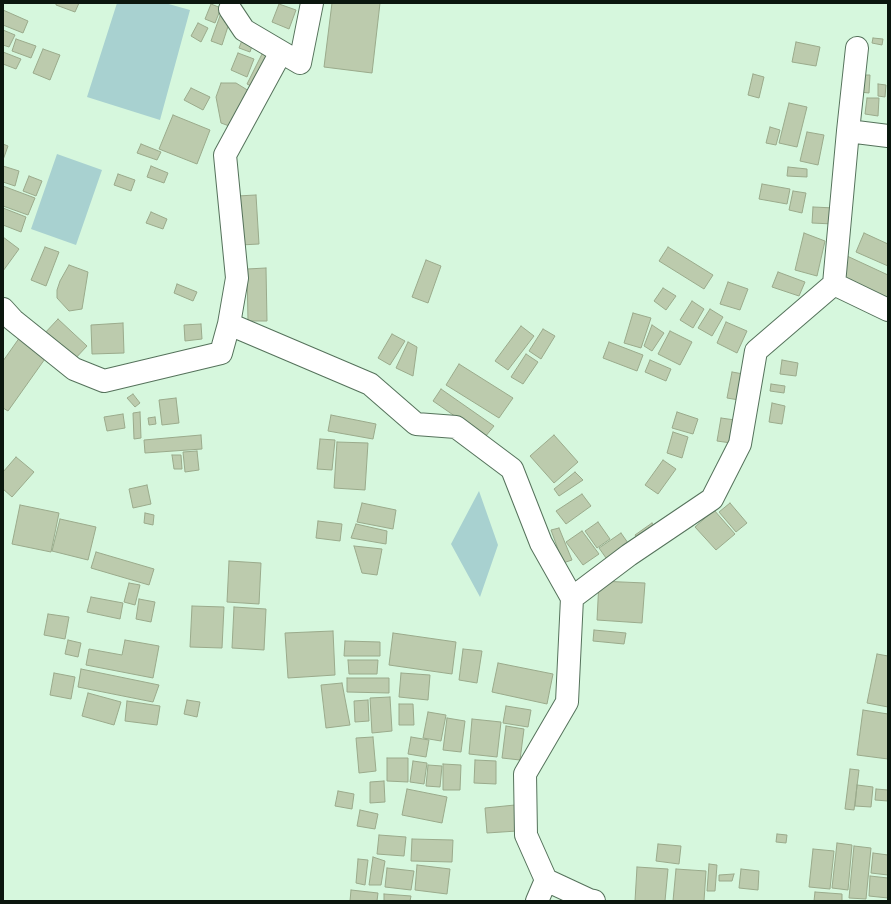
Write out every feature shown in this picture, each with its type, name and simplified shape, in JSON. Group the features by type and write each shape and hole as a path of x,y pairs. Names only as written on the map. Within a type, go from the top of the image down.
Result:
{"street":[{"path":"230,9 244,30 300,63 312,3"},
{"path":"572,598 629,555 712,499 740,444 756,351 834,284 857,48"},
{"path":"3,308 13,320 74,369 104,381 221,353 229,324 237,278 225,155 281,52"},
{"path":"848,131 888,136"},
{"path":"834,284 888,310"},
{"path":"229,324 370,384 416,424 456,427 512,469 541,543 572,598 568,702 526,774 526,836 546,880 594,901"},
{"path":"537,901 546,880"}],"water":[{"path":"117,3 165,3 190,10 160,120 87,97"},
{"path":"57,154 102,170 76,245 31,229"},
{"path":"479,491 498,545 480,597 451,544"}],"building":[{"path":"56,3 79,3 75,12 56,5"},
{"path":"332,3 380,3 372,73 324,67"},
{"path":"211,4 221,8 215,23 205,19"},
{"path":"279,4 296,10 289,29 272,22"},
{"path":"3,10 28,21 23,33 3,25"},
{"path":"221,13 231,17 222,45 211,41"},
{"path":"198,23 208,28 201,42 191,36"},
{"path":"3,30 15,35 9,47 3,45"},
{"path":"244,35 254,40 250,52 239,48"},
{"path":"873,38 883,39 882,45 872,43"},
{"path":"16,39 36,46 31,58 12,51"},
{"path":"796,42 820,47 816,66 792,62"},
{"path":"265,48 277,54 259,90 247,84"},
{"path":"43,49 60,55 50,80 33,73"},
{"path":"3,52 21,59 16,69 3,64"},
{"path":"238,53 254,59 247,77 231,70"},
{"path":"753,74 764,77 759,98 748,95"},
{"path":"861,75 870,75 869,93 860,92"},
{"path":"221,83 236,83 249,91 232,127 221,123 216,97"},
{"path":"878,84 886,85 885,97 878,96"},
{"path":"191,88 210,97 203,110 184,100"},
{"path":"867,98 879,98 878,116 865,114"},
{"path":"789,103 807,107 797,147 779,143"},
{"path":"173,115 210,130 197,164 159,149"},
{"path":"770,127 780,130 776,145 766,143"},
{"path":"807,132 824,135 818,165 800,161"},
{"path":"3,144 8,146 3,160"},
{"path":"141,144 161,152 157,160 137,153"},
{"path":"3,166 19,171 15,186 3,182"},
{"path":"151,166 168,173 164,183 147,177"},
{"path":"788,167 807,169 807,177 787,176"},
{"path":"118,174 135,180 131,191 114,185"},
{"path":"29,176 42,181 36,196 23,191"},
{"path":"762,184 790,189 787,204 759,199"},
{"path":"3,186 35,198 28,215 3,206"},
{"path":"793,191 806,193 802,213 789,210"},
{"path":"256,195 259,244 240,245 237,196"},
{"path":"813,207 835,208 833,224 812,223"},
{"path":"3,208 26,217 21,232 3,225"},
{"path":"151,212 167,219 163,229 146,223"},
{"path":"804,233 825,241 817,276 795,270"},
{"path":"864,233 888,244 888,266 856,252"},
{"path":"3,237 19,249 3,271"},
{"path":"45,247 59,252 46,286 31,280"},
{"path":"668,247 713,275 704,289 659,261"},
{"path":"847,256 888,275 888,304 836,279"},
{"path":"426,260 441,266 428,303 412,297"},
{"path":"69,265 88,272 82,309 69,311 57,298 57,290"},
{"path":"266,268 267,321 248,321 247,269"},
{"path":"778,272 805,282 799,296 772,287"},
{"path":"728,282 748,289 740,310 720,304"},
{"path":"177,284 197,292 193,301 174,293"},
{"path":"663,288 676,296 666,310 654,301"},
{"path":"692,301 704,309 693,328 680,320"},
{"path":"710,309 723,317 712,336 698,328"},
{"path":"633,313 651,318 641,348 624,343"},
{"path":"58,319 87,346 73,361 44,334"},
{"path":"726,322 747,331 737,353 717,343"},
{"path":"123,323 124,353 92,354 91,325"},
{"path":"201,324 202,339 185,341 184,325"},
{"path":"652,325 664,333 652,351 644,346"},
{"path":"521,326 534,336 508,370 495,361"},
{"path":"543,329 555,336 541,359 529,351"},
{"path":"670,331 692,342 680,365 658,354"},
{"path":"392,334 405,341 390,365 378,358"},
{"path":"20,337 47,356 8,411 3,408 3,361"},
{"path":"408,342 417,347 413,376 396,368"},
{"path":"609,342 643,355 637,371 603,358"},
{"path":"526,354 538,362 523,384 511,377"},
{"path":"650,360 671,369 666,381 645,372"},
{"path":"782,360 798,363 796,376 780,374"},
{"path":"459,364 513,398 499,418 446,385"},
{"path":"732,372 749,375 745,401 727,398"},
{"path":"771,384 785,386 784,393 770,391"},
{"path":"441,389 494,426 485,437 433,401"},
{"path":"133,394 140,403 135,407 127,398"},
{"path":"176,398 179,423 162,425 159,400"},
{"path":"772,403 785,406 782,424 769,422"},
{"path":"140,412 141,438 134,439 133,413"},
{"path":"677,412 698,419 693,434 672,428"},
{"path":"123,414 125,428 107,431 104,417"},
{"path":"331,415 376,424 373,439 328,431"},
{"path":"155,417 156,424 149,425 148,418"},
{"path":"721,418 735,420 731,443 717,441"},
{"path":"673,432 688,437 682,458 667,453"},
{"path":"201,435 202,449 145,453 144,440"},
{"path":"554,435 578,462 554,483 530,456"},
{"path":"320,439 335,440 332,470 317,469"},
{"path":"337,442 368,443 365,490 334,488"},
{"path":"197,451 199,470 185,472 183,452"},
{"path":"172,455 181,455 182,469 174,469"},
{"path":"16,457 34,472 12,497 3,489 3,472"},
{"path":"663,460 676,469 658,494 645,485"},
{"path":"575,472 583,480 559,496 554,489"},
{"path":"147,485 151,504 133,508 129,489"},
{"path":"582,494 591,506 566,524 556,511"},
{"path":"362,503 396,510 393,529 357,522"},
{"path":"730,503 747,523 736,532 719,512"},
{"path":"20,505 59,513 51,552 12,544"},
{"path":"714,510 735,534 716,550 695,527"},
{"path":"145,513 154,515 153,525 144,523"},
{"path":"60,519 96,527 88,560 52,551"},
{"path":"318,521 342,524 340,541 316,538"},
{"path":"598,522 610,539 597,548 585,531"},
{"path":"652,523 658,532 641,544 635,535"},
{"path":"356,524 387,531 386,544 351,538"},
{"path":"559,528 572,560 563,563 551,530"},
{"path":"582,531 599,554 583,565 566,542"},
{"path":"621,533 633,550 611,565 599,548"},
{"path":"354,546 382,549 377,575 362,573"},
{"path":"96,552 154,569 149,585 91,568"},
{"path":"229,561 261,563 259,604 227,602"},
{"path":"599,581 645,583 642,623 597,620"},
{"path":"129,583 140,585 135,605 124,602"},
{"path":"91,597 123,603 120,619 87,612"},
{"path":"139,599 155,602 151,622 136,619"},
{"path":"192,606 224,607 222,648 190,647"},
{"path":"234,607 266,609 264,650 232,648"},
{"path":"48,614 69,617 65,639 44,635"},
{"path":"594,630 626,633 624,644 593,641"},
{"path":"333,631 335,675 288,678 285,633"},
{"path":"393,633 456,642 452,674 389,665"},
{"path":"68,640 81,643 78,657 65,654"},
{"path":"125,640 159,646 153,678 86,665 89,649 122,655"},
{"path":"345,641 380,642 380,656 344,656"},
{"path":"463,649 482,651 477,683 459,680"},
{"path":"877,654 888,656 888,707 867,703"},
{"path":"348,660 378,660 377,674 349,674"},
{"path":"498,663 553,674 547,704 492,692"},
{"path":"81,669 159,685 153,702 78,687"},
{"path":"54,673 75,677 71,699 50,695"},
{"path":"401,673 430,675 428,700 399,697"},
{"path":"347,678 389,678 389,693 347,692"},
{"path":"342,683 350,725 326,728 321,685"},
{"path":"88,693 121,702 114,725 82,716"},
{"path":"390,697 392,731 372,733 370,698"},
{"path":"187,700 200,702 197,717 184,714"},
{"path":"368,700 369,721 355,722 354,701"},
{"path":"127,701 160,706 157,725 125,721"},
{"path":"399,704 413,704 414,725 399,725"},
{"path":"506,706 531,710 528,727 503,723"},
{"path":"863,710 888,714 888,759 857,755"},
{"path":"428,712 446,715 441,741 423,738"},
{"path":"447,718 465,721 461,752 443,750"},
{"path":"472,719 501,722 497,757 469,754"},
{"path":"506,726 524,729 520,760 502,758"},
{"path":"373,737 376,771 359,773 356,738"},
{"path":"411,737 429,740 426,757 408,754"},
{"path":"387,758 408,758 408,782 387,781"},
{"path":"475,760 496,761 496,784 474,783"},
{"path":"413,761 427,763 424,784 410,782"},
{"path":"443,764 461,765 460,790 443,790"},
{"path":"428,765 442,766 440,787 426,786"},
{"path":"850,769 859,770 854,810 845,809"},
{"path":"384,781 385,802 370,803 370,782"},
{"path":"857,785 873,787 871,807 855,806"},
{"path":"407,789 447,797 442,823 402,815"},
{"path":"876,789 888,790 888,801 875,800"},
{"path":"338,791 354,794 352,809 335,806"},
{"path":"515,805 517,831 487,833 485,808"},
{"path":"360,810 378,814 375,829 357,826"},
{"path":"777,834 787,835 786,843 776,842"},
{"path":"379,835 406,837 404,856 377,854"},
{"path":"412,839 453,840 452,862 411,861"},
{"path":"837,843 852,845 848,890 832,888"},
{"path":"658,844 681,846 679,864 656,861"},
{"path":"854,846 871,848 866,899 849,898"},
{"path":"813,849 834,851 830,889 809,887"},
{"path":"873,853 888,855 888,875 871,873"},
{"path":"373,857 385,861 381,885 369,885"},
{"path":"358,859 368,860 365,885 356,883"},
{"path":"709,864 717,865 715,891 707,891"},
{"path":"417,865 450,869 447,894 415,890"},
{"path":"637,867 668,869 665,901 635,901"},
{"path":"387,868 414,871 411,890 385,887"},
{"path":"676,869 706,871 704,901 673,901"},
{"path":"741,869 759,871 758,890 739,888"},
{"path":"734,874 732,881 719,881 719,875"},
{"path":"870,876 888,878 888,898 869,896"},
{"path":"351,890 378,893 377,901 350,901"},
{"path":"815,892 842,894 842,901 814,901"},
{"path":"384,894 411,896 410,901 384,901"}]}
